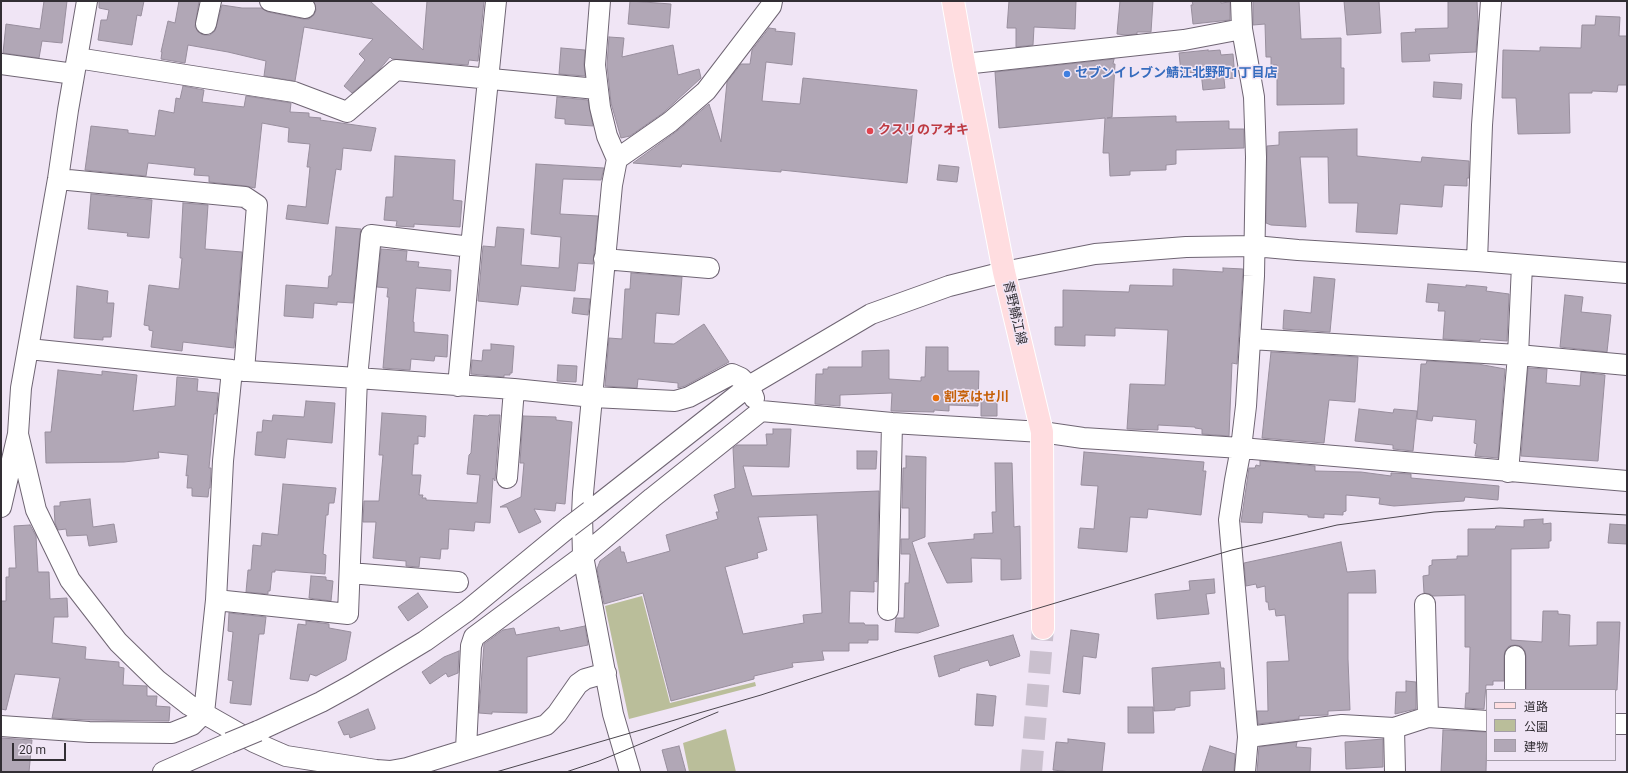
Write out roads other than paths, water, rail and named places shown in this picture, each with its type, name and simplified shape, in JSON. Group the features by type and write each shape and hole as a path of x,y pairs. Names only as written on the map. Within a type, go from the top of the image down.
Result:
{"main road":[{"name":"青野鯖江線","path":"953,1 1004,272 1042,432 1043,628"}],"street":[{"path":"1,507 9,433 21,388 29,349 87,1"},
{"path":"206,24 211,1"},
{"path":"270,1 305,8"},
{"path":"458,386 496,1"},
{"path":"600,1 595,65 597,89 607,136 617,159 612,184 604,259 583,500 583,556 613,714 630,772"},
{"path":"617,159 670,122 706,91 771,6 772,1"},
{"path":"1241,1 1242,29 1254,97 1256,157 1254,276 1246,406 1241,448 1229,520 1248,737 1246,772"},
{"path":"1477,261 1482,125 1491,1"},
{"path":"964,64 1184,40 1242,29"},
{"path":"1,64 75,66 294,92 347,112 396,70 597,89"},
{"path":"1,726 89,732 172,733 192,725 204,713 216,600 223,461 238,371 257,205 245,196 58,179"},
{"path":"216,600 348,614 357,378 371,235 471,247"},
{"path":"163,772 321,702 425,641 467,611 569,527 749,386 871,314 949,286 1004,272 1095,254 1186,247 1254,246 1627,273"},
{"path":"604,259 709,268"},
{"path":"1508,472 1518,356 1522,265"},
{"path":"1250,339 1518,356 1627,365"},
{"path":"29,349 238,371 514,389 593,397 676,401 682,400 732,374 741,378 749,386 761,411"},
{"path":"507,478 514,389"},
{"path":"466,749 471,646 474,637 583,556 652,498 761,411 892,423 1042,432 1083,438 1241,448 1627,481"},
{"path":"888,610 892,423"},
{"path":"9,433 36,510 70,580 118,642 157,680 189,706 254,742 286,756 366,770 398,770 546,725 557,714 578,684 585,679 606,673"},
{"path":"350,573 458,582"},
{"path":"1425,604 1428,718"},
{"path":"1514,689 1515,656"},
{"path":"1248,737 1342,725 1394,728 1428,718 1486,721"},
{"path":"1616,724 1627,724"},
{"path":"1394,728 1395,772"}],"tunnel":[{"path":"1031,772 1043,628"}],"tram line":[{"path":"496,772 761,695 899,650 1232,550 1337,525 1434,512 1500,508 1627,515"},
{"path":"566,772 599,761 718,712"}],"place":[{"name":"セブンイレブン鯖江北野町1丁目店","path":"1067,74"},
{"name":"クスリのアオキ","path":"870,131"},
{"name":"割烹はせ川","path":"936,398"}]}
